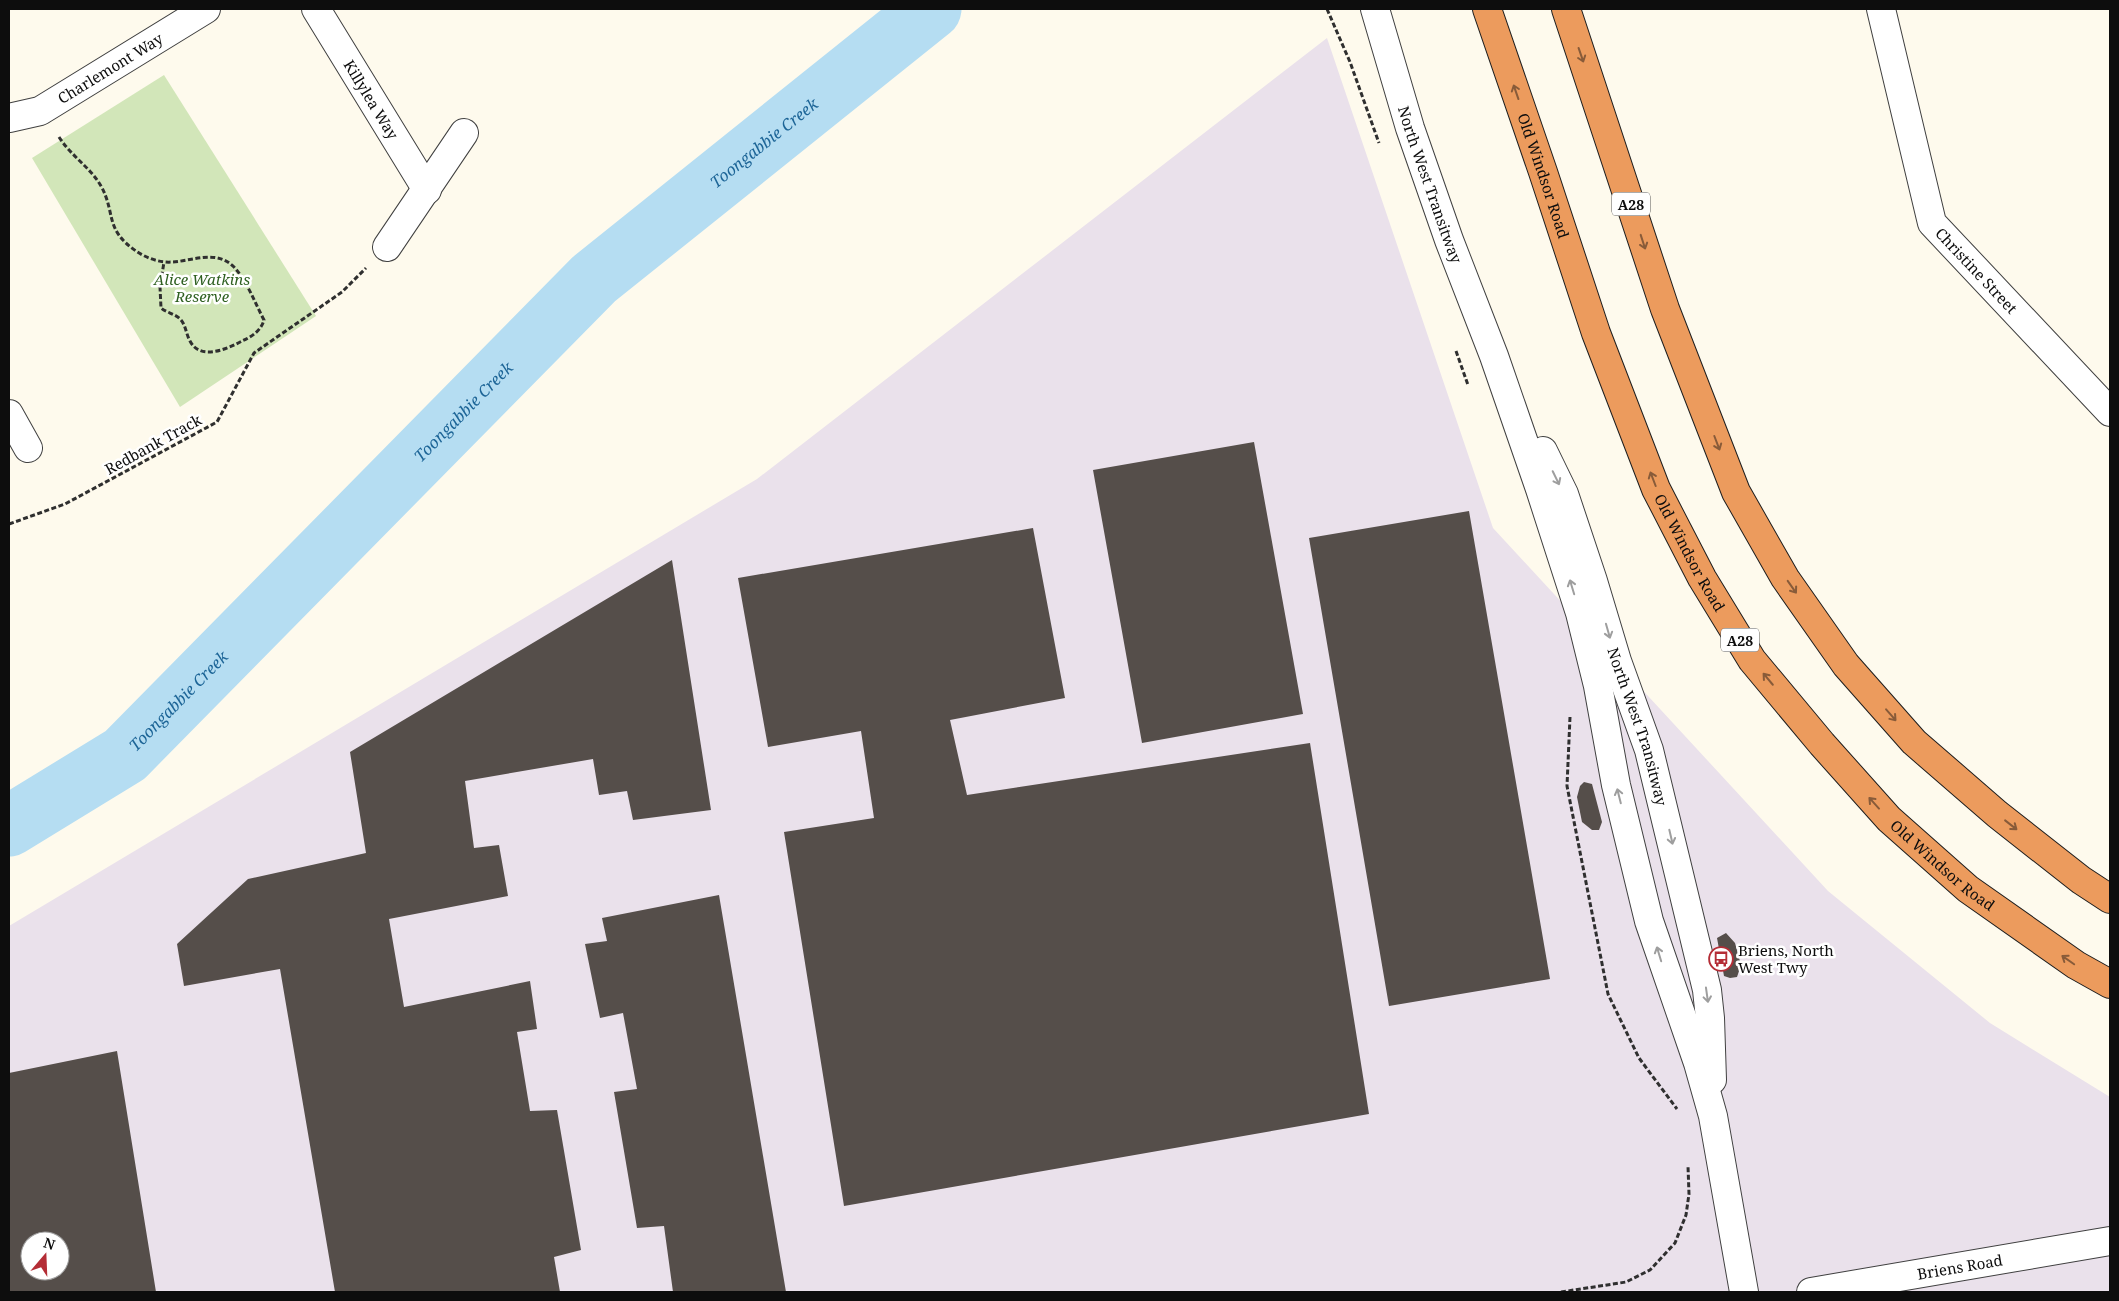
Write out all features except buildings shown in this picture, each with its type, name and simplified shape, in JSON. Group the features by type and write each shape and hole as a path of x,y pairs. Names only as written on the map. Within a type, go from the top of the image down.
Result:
{"highway":[{"name":"Old Windsor Road","path":"1487,9 1596,333 1656,489 1702,578 1752,660 1822,744 1889,819 1968,889 2076,965 2110,984"},
{"name":"A28","path":"1566,9 1665,309 1736,492 1785,578 1846,665 1914,742 1997,814 2081,880 2110,898"}],"street":[{"name":"Charlemont Way","path":"9,118 40,110 206,9"},
{"name":"Killylea Way","path":"316,9 427,190"},
{"name":"North West Transitway","path":"1375,9 1410,128 1449,240 1494,356 1580,613 1598,686 1616,785 1649,921 1698,1063 1713,1116 1744,1292"},
{"name":"Christine Street","path":"1881,9 1932,223 2110,412"},
{"path":"387,248 464,133"},
{"name":"North West Transitway","path":"1494,356 1564,494 1594,581 1617,661 1649,750 1707,990 1710,1018 1713,1116"},
{"path":"9,414 28,448"},
{"name":"Briens Road","path":"1811,1292 2110,1241"}],"path":[{"path":"1327,9 1350,62 1380,145"},
{"path":"40,110 54,126 66,148 93,175 101,187 116,232 137,252 164,262 211,256 224,260 234,267 249,291 264,320 260,329 240,342 218,350 204,352 195,348 182,321 177,316 161,308 160,287 164,262"},
{"name":"Redbank Track","path":"9,524 65,504 217,422 254,353 342,292 387,248"},
{"path":"1454,348 1471,394"},
{"path":"1570,709 1568,786 1608,994 1639,1058 1678,1110"},
{"path":"1561,1292 1626,1282 1650,1270 1675,1243 1686,1215 1689,1194 1688,1164"}],"shaded area":[{"path":"1327,38 1493,528 1828,891 1990,1023 2110,1097 2110,1292 9,1292 9,926 757,479"}],"green space":[{"name":"Alice Watkins Reserve","path":"164,75 316,316 180,407 32,158"}],"waterway":[{"name":"Toongabbie Creek","path":"9,826 125,755 594,279 931,9"}],"place":[{"name":"Briens, North West Twy","path":"1721,959"}]}
